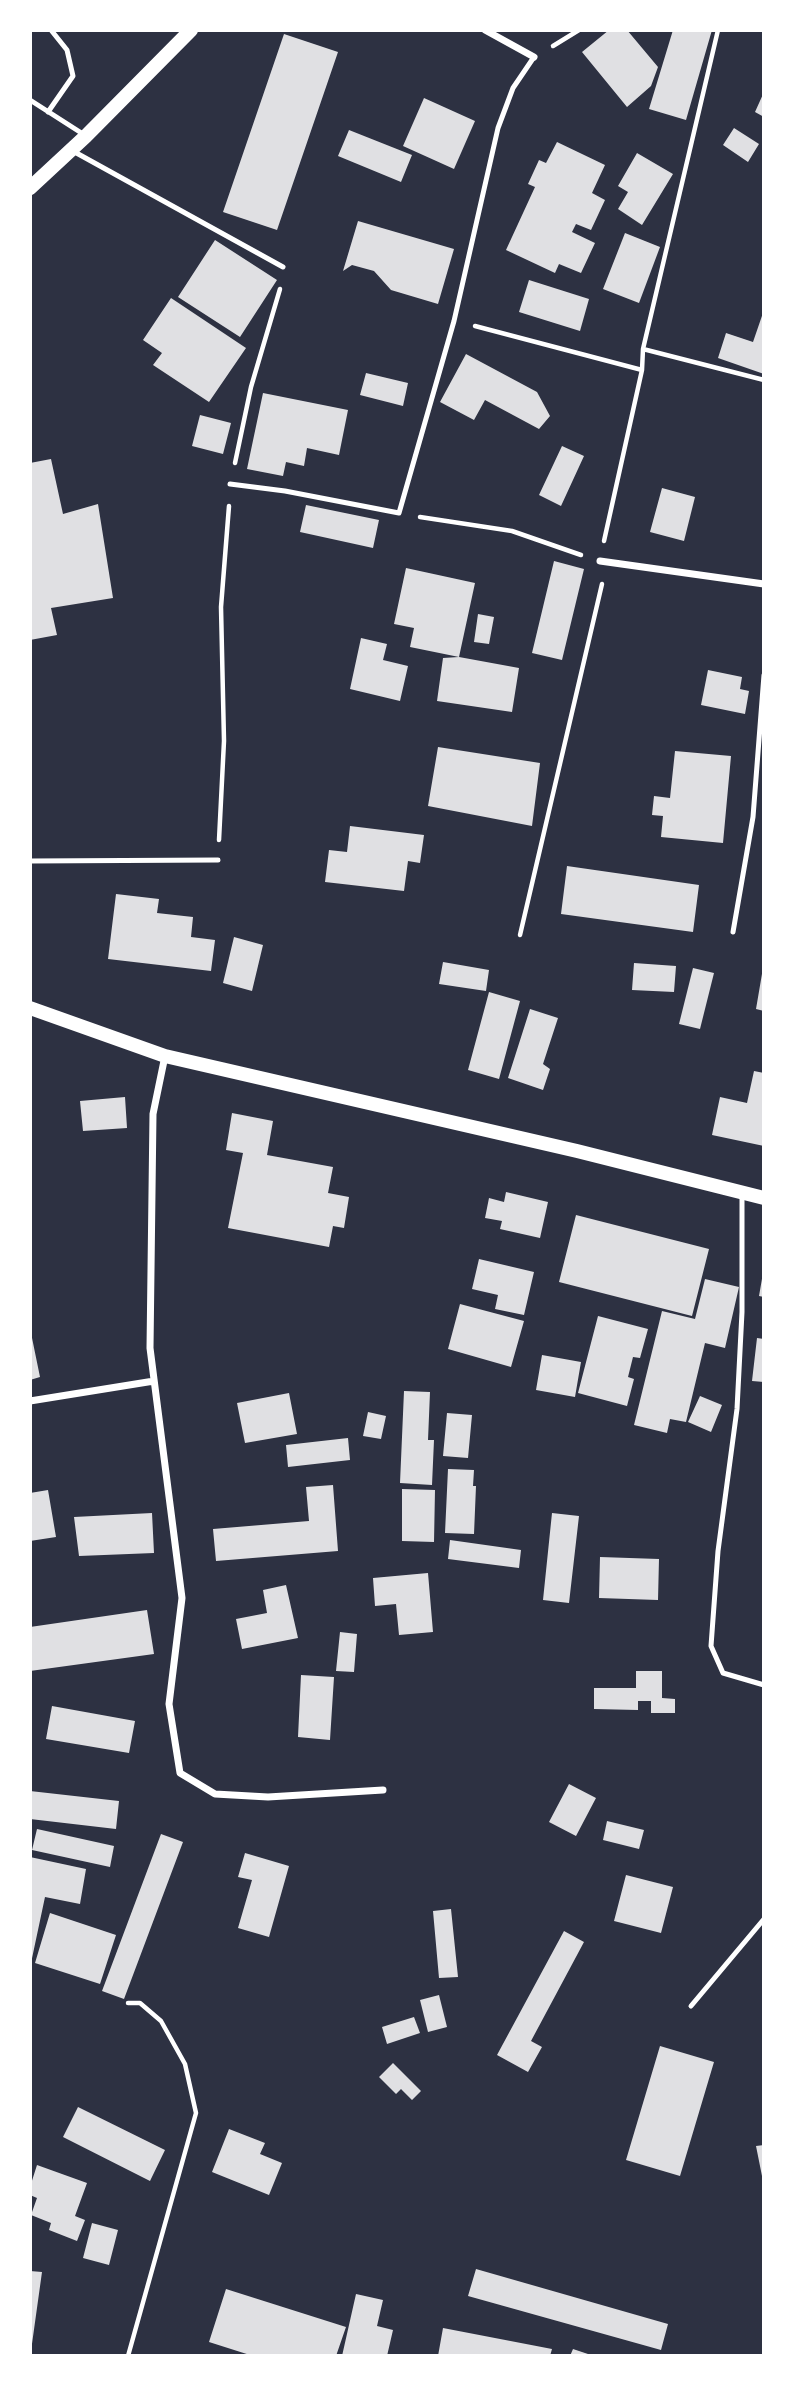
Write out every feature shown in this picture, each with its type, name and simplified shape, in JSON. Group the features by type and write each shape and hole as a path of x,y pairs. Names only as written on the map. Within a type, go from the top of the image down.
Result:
{"main road":[{"path":"30,188 86,136 191,30"},
{"path":"30,1008 166,1056 578,1151 764,1198"}],"street":[{"path":"485,30 534,57"},
{"path":"603,562 764,584"},
{"path":"166,1056 153,1114 150,1348 182,1598 169,1704 180,1773 215,1794 268,1797 383,1790"},
{"path":"30,1401 154,1381"}],"lane":[{"path":"48,112 73,76 67,50 51,30"},
{"path":"230,484 285,491 399,513 454,321 498,128 513,88 534,57"},
{"path":"30,100 86,136"},
{"path":"71,150 283,267"},
{"path":"733,932 753,817 764,675"},
{"path":"30,862 218,859"},
{"path":"742,1192 742,1312 737,1409 718,1551 711,1646 723,1673 764,1685"},
{"path":"691,2006 764,1919"}],"path":[{"path":"534,57 579,30"},
{"path":"520,935 603,562 642,370 643,349 718,30"},
{"path":"218,859 224,741 220,607 230,484 251,387 280,292 283,267"},
{"path":"454,321 642,370"},
{"path":"643,349 764,380"},
{"path":"399,513 512,531 603,562"},
{"path":"128,2003 140,2003 161,2021 185,2064 196,2113 128,2356"}],"building":[{"path":"609,30 627,30 658,67 651,86 627,107 582,52"},
{"path":"673,30 712,30 686,120 649,109"},
{"path":"284,34 338,52 277,230 223,212"},
{"path":"764,92 764,117 755,112"},
{"path":"424,98 475,121 454,169 403,146"},
{"path":"734,128 759,144 748,162 723,145"},
{"path":"349,130 412,155 401,182 338,156"},
{"path":"557,142 605,165 592,193 605,200 591,230 576,224 572,232 595,243 581,273 559,264 555,273 506,250 535,187 528,184 539,160 546,163"},
{"path":"637,153 673,174 642,225 618,209 628,192 618,186"},
{"path":"358,221 454,249 438,304 391,290 374,271 352,265 343,271"},
{"path":"625,233 660,247 639,303 603,289"},
{"path":"215,240 277,280 240,337 178,297"},
{"path":"529,280 589,299 580,331 519,312"},
{"path":"171,298 246,348 209,402 153,365 162,353 143,340"},
{"path":"764,310 764,374 718,358 726,333 753,342"},
{"path":"466,354 537,392 550,416 539,429 485,400 474,420 440,402"},
{"path":"366,373 408,383 403,406 360,395"},
{"path":"263,393 348,410 339,455 307,448 304,466 286,462 283,476 247,469"},
{"path":"200,415 231,423 223,454 192,446"},
{"path":"562,446 584,456 561,506 539,495"},
{"path":"51,459 63,514 98,504 113,598 51,608 57,635 30,640 30,463"},
{"path":"662,488 695,497 684,541 650,532"},
{"path":"306,505 379,520 373,548 300,532"},
{"path":"554,561 584,569 562,660 532,653"},
{"path":"406,568 475,583 459,657 410,647 414,628 394,624"},
{"path":"478,614 494,617 489,644 474,642"},
{"path":"361,638 387,644 383,660 408,666 400,701 350,689"},
{"path":"459,657 519,668 512,712 437,701 443,658"},
{"path":"708,670 742,677 740,689 749,691 745,714 701,705"},
{"path":"438,747 540,763 532,826 428,806"},
{"path":"675,751 731,756 723,843 661,837 663,816 652,815 654,796 670,798"},
{"path":"350,826 424,835 420,863 408,861 404,891 325,882 329,850 347,852"},
{"path":"567,866 699,885 693,932 561,914"},
{"path":"116,894 159,899 157,913 193,917 191,937 215,940 211,971 108,959"},
{"path":"234,937 263,945 252,991 223,983"},
{"path":"443,962 489,970 486,991 439,984"},
{"path":"634,963 676,966 674,992 632,990"},
{"path":"693,968 714,973 700,1029 679,1024"},
{"path":"764,968 764,1011 756,1009"},
{"path":"489,992 520,1001 499,1079 468,1070"},
{"path":"530,1009 558,1018 543,1064 550,1069 543,1090 508,1078"},
{"path":"754,1071 764,1073 764,1146 712,1135 720,1097 747,1103"},
{"path":"125,1097 127,1128 83,1131 80,1101"},
{"path":"232,1113 273,1121 267,1155 333,1167 328,1193 349,1197 344,1228 333,1226 329,1247 228,1228 243,1153 226,1150"},
{"path":"506,1192 548,1202 540,1238 500,1229 502,1221 485,1218 489,1198 504,1202"},
{"path":"576,1215 709,1249 692,1316 559,1282"},
{"path":"479,1259 534,1272 524,1315 495,1309 498,1295 472,1289"},
{"path":"764,1274 764,1297 759,1296"},
{"path":"705,1279 739,1287 725,1348 705,1343 686,1422 670,1419 667,1433 634,1425 662,1311 695,1319"},
{"path":"460,1304 524,1321 511,1367 448,1349"},
{"path":"598,1316 648,1329 640,1358 633,1357 628,1377 634,1379 627,1406 578,1393"},
{"path":"30,1334 40,1377 30,1380"},
{"path":"757,1338 764,1339 764,1382 752,1381"},
{"path":"542,1355 581,1362 575,1397 536,1390"},
{"path":"404,1391 430,1392 428,1440 434,1440 432,1485 400,1483"},
{"path":"289,1393 297,1434 245,1443 237,1403"},
{"path":"700,1396 722,1405 711,1432 688,1422"},
{"path":"368,1412 386,1416 381,1439 363,1436"},
{"path":"447,1413 472,1415 468,1458 443,1456"},
{"path":"348,1438 350,1460 288,1467 286,1445"},
{"path":"448,1469 474,1470 474,1534 445,1533"},
{"path":"333,1485 338,1551 216,1561 213,1529 309,1521 306,1487"},
{"path":"402,1489 435,1490 434,1542 402,1541"},
{"path":"48,1490 56,1537 30,1541 30,1493"},
{"path":"152,1513 154,1553 79,1556 74,1517"},
{"path":"552,1513 579,1516 569,1603 543,1600"},
{"path":"450,1540 521,1550 519,1568 448,1559"},
{"path":"600,1557 659,1559 658,1600 599,1598"},
{"path":"428,1573 433,1632 399,1635 396,1604 375,1606 373,1578"},
{"path":"286,1585 298,1638 242,1649 236,1619 267,1613 263,1590"},
{"path":"147,1610 154,1654 30,1671 30,1627"},
{"path":"340,1632 357,1634 354,1672 336,1671"},
{"path":"636,1671 662,1671 662,1698 675,1699 675,1713 651,1713 651,1701 638,1701 638,1710 594,1709 594,1688 636,1688"},
{"path":"301,1675 334,1677 330,1740 298,1737"},
{"path":"52,1706 135,1721 129,1753 46,1739"},
{"path":"569,1784 596,1798 576,1836 549,1822"},
{"path":"30,1791 119,1801 116,1829 30,1819"},
{"path":"607,1821 644,1830 639,1849 603,1840"},
{"path":"37,1829 114,1846 110,1867 32,1850"},
{"path":"161,1834 183,1842 124,1999 102,1991"},
{"path":"245,1853 289,1866 269,1937 238,1928 252,1880 238,1877"},
{"path":"30,1857 86,1869 80,1904 45,1897 31,1963"},
{"path":"626,1875 673,1887 661,1933 614,1921"},
{"path":"451,1909 458,1977 439,1978 433,1911"},
{"path":"50,1913 116,1935 100,1984 35,1963"},
{"path":"564,1931 584,1942 531,2041 542,2047 528,2072 497,2055"},
{"path":"439,1995 447,2027 428,2032 420,2000"},
{"path":"414,2017 420,2033 387,2044 382,2027"},
{"path":"660,2046 714,2062 680,2176 626,2160"},
{"path":"393,2063 421,2091 412,2100 401,2089 396,2094 379,2077"},
{"path":"78,2107 165,2150 150,2181 63,2137"},
{"path":"229,2129 265,2143 260,2154 282,2163 269,2195 212,2172"},
{"path":"764,2145 764,2181 763,2181 756,2146"},
{"path":"37,2165 87,2183 75,2216 85,2220 77,2241 49,2230 51,2223 31,2215 37,2198 30,2195 30,2187"},
{"path":"92,2223 118,2230 109,2265 83,2258"},
{"path":"476,2269 668,2324 661,2350 468,2296"},
{"path":"30,2271 42,2272 31,2351 30,2351"},
{"path":"226,2289 346,2327 336,2356 253,2356 209,2342"},
{"path":"356,2294 383,2300 377,2326 393,2330 387,2356 342,2356"},
{"path":"443,2328 552,2349 550,2356 438,2356"},
{"path":"573,2349 594,2356 570,2356"}]}
